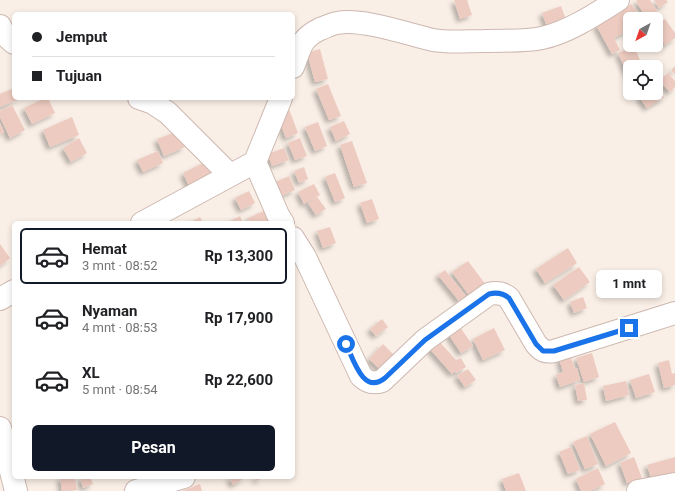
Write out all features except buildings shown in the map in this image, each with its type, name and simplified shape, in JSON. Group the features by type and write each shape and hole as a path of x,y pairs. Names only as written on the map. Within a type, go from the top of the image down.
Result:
{"street":[{"path":"295,62 302,43 306,38 331,24 338,22 372,25 434,40 450,42 527,40 543,38 558,33 618,0"},
{"path":"0,26 4,34 12,41"},
{"path":"145,100 153,103 168,113 230,175"},
{"path":"146,221 255,162 280,100"},
{"path":"255,162 282,221"},
{"path":"295,246 301,270 361,376 368,382 373,383 382,381 425,340 489,294 502,293 509,298 539,349 546,352 554,351 675,314"},
{"path":"0,298 12,292"},
{"path":"0,428 12,475"},
{"path":"13,479 16,491"},
{"path":"136,491 161,480"},
{"path":"638,491 675,484"}],"route":[{"path":"346,344 361,376 368,382 373,383 382,381 425,340 489,294 498,292 509,298 539,349 543,351 554,351 629,328"}]}
